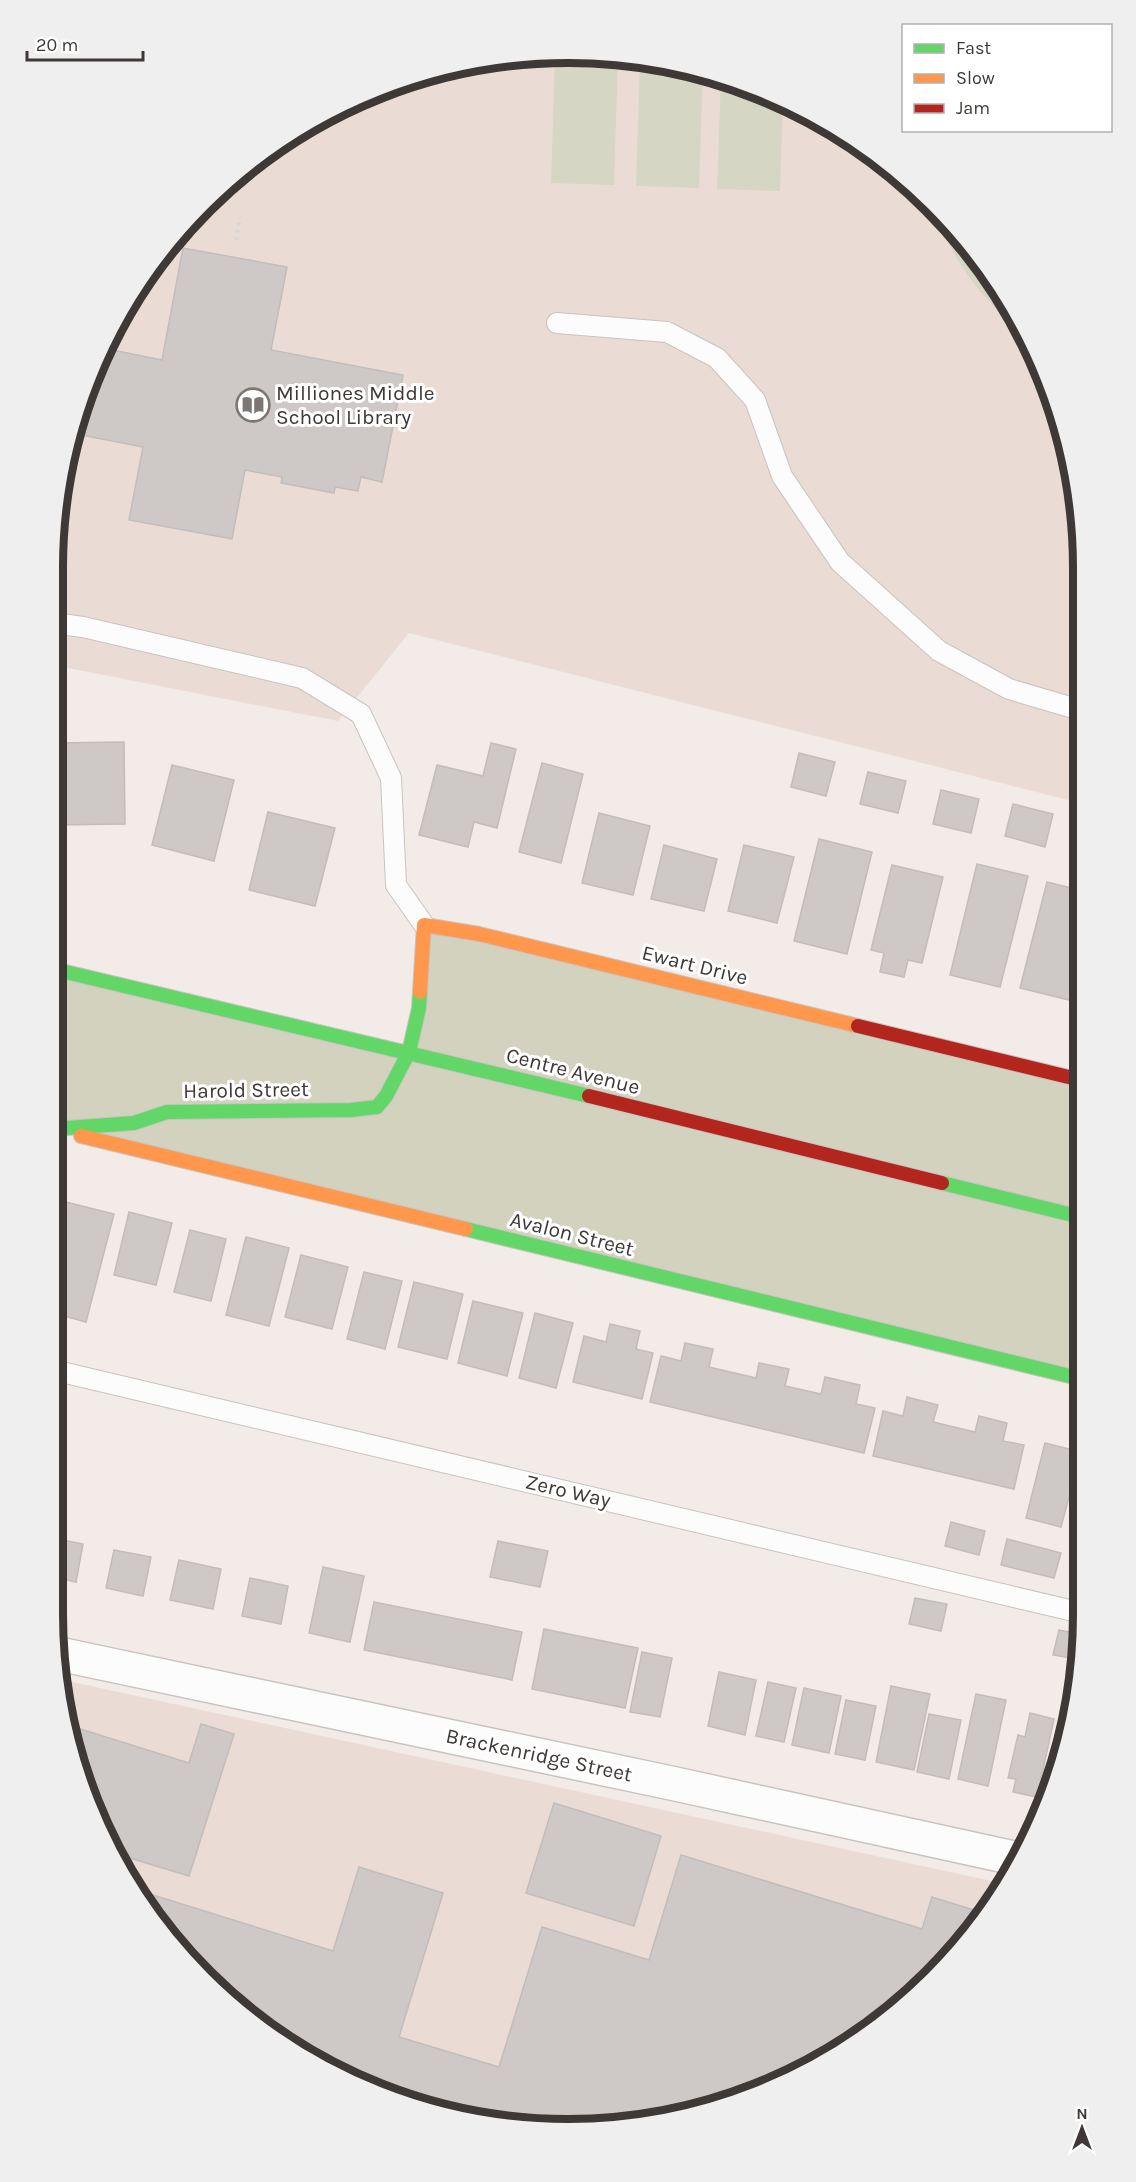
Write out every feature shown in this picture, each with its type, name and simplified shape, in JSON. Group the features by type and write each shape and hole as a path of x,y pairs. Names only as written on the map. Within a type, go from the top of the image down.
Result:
{"street":[{"path":"409,1052 419,1008 424,925"},
{"name":"Ewart Drive","path":"424,925 479,934 1073,1078"},
{"name":"Centre Avenue","path":"63,971 409,1052 1073,1215"},
{"name":"Harold Street","path":"63,1128 134,1123 167,1112 351,1110 377,1107 386,1096 409,1052"},
{"name":"Avalon Street","path":"63,1131 1073,1377"},
{"name":"Brackenridge Street","path":"65,1655 1010,1857"}],"lane":[{"path":"557,323 667,332 717,358 755,400 782,476 840,562 939,651 1009,689 1073,708"},
{"path":"63,624 302,678 361,714 391,778 396,885 424,925"},
{"name":"Zero Way","path":"63,1372 1073,1611"}],"path":[{"path":"236,240 240,217"}],"shaded area":[{"path":"568,63 634,67 667,73 699,80 761,101 849,148 901,188 925,211 948,235 988,287 1035,375 1056,437 1069,502 1073,568 1073,801 409,633 338,721 63,667 63,568 67,502 80,437 101,375 131,315 148,287 188,235 235,188 287,148 375,101 437,80 469,73 502,67"},
{"path":"67,1681 996,1882 948,1947 901,1994 849,2034 761,2081 699,2102 634,2115 601,2118 535,2118 502,2115 439,2102 186,1945 148,1895 101,1807 80,1745"}],"green space":[{"path":"555,63 618,66 614,185 551,183"},
{"path":"640,68 703,81 699,188 636,186"},
{"path":"721,87 783,111 780,191 717,189"},
{"path":"944,231 988,287 1006,319 983,295 961,266"},
{"path":"424,925 1073,1078 1073,1377 63,1132 63,971 409,1052"}],"building":[{"path":"183,248 287,267 271,350 403,375 382,482 361,477 358,491 335,487 334,493 281,483 282,477 245,470 232,539 129,520 143,447 81,435 101,375 113,350 162,360"},
{"path":"124,742 125,824 63,825 63,743"},
{"path":"491,743 516,749 497,828 474,822 468,847 419,835 437,765 483,776"},
{"path":"799,753 835,762 826,796 791,787"},
{"path":"542,763 583,774 561,863 519,852"},
{"path":"172,765 234,780 214,861 152,845"},
{"path":"868,772 906,781 898,813 860,804"},
{"path":"941,790 979,799 971,833 933,824"},
{"path":"1013,804 1053,814 1045,847 1005,836"},
{"path":"268,812 335,828 315,906 249,890"},
{"path":"599,813 650,826 633,895 582,883"},
{"path":"819,839 872,852 847,954 794,941"},
{"path":"664,845 717,859 704,911 651,899"},
{"path":"744,845 794,857 777,923 728,911"},
{"path":"977,864 1028,876 1000,987 950,975"},
{"path":"892,865 943,877 922,963 908,960 904,977 880,972 884,953 871,950"},
{"path":"1047,882 1073,888 1073,1001 1020,988"},
{"path":"66,1202 114,1214 86,1322 63,1316 63,1214"},
{"path":"129,1212 172,1223 156,1285 114,1275"},
{"path":"190,1230 226,1239 211,1301 174,1292"},
{"path":"246,1237 289,1248 269,1326 226,1315"},
{"path":"301,1255 348,1267 332,1329 285,1317"},
{"path":"364,1272 402,1281 385,1349 347,1339"},
{"path":"414,1282 463,1294 447,1359 398,1347"},
{"path":"473,1301 523,1313 507,1376 458,1363"},
{"path":"535,1313 573,1323 556,1388 519,1378"},
{"path":"610,1324 640,1331 636,1349 653,1353 642,1399 573,1382 584,1336 606,1342"},
{"path":"685,1343 713,1349 709,1367 756,1378 759,1363 789,1369 785,1386 821,1394 825,1377 860,1385 856,1404 875,1408 864,1453 650,1402 661,1356 681,1361"},
{"path":"907,1397 938,1405 933,1422 975,1432 979,1416 1007,1423 1003,1441 1024,1445 1014,1489 873,1456 883,1411 903,1416"},
{"path":"1045,1443 1073,1450 1073,1482 1061,1527 1026,1518"},
{"path":"951,1522 985,1531 979,1555 945,1546"},
{"path":"1007,1539 1061,1553 1054,1578 1001,1565"},
{"path":"63,1540 83,1544 76,1582 63,1579"},
{"path":"498,1541 548,1551 540,1587 490,1577"},
{"path":"114,1550 151,1557 143,1596 106,1588"},
{"path":"179,1560 221,1569 213,1609 170,1600"},
{"path":"323,1567 364,1576 350,1642 309,1633"},
{"path":"250,1578 288,1586 281,1624 242,1616"},
{"path":"915,1598 947,1604 941,1631 909,1624"},
{"path":"374,1602 522,1632 512,1680 364,1650"},
{"path":"544,1629 638,1648 625,1708 532,1689"},
{"path":"1059,1630 1072,1633 1070,1658 1053,1655"},
{"path":"642,1652 672,1658 660,1717 630,1712"},
{"path":"719,1672 756,1680 745,1735 708,1726"},
{"path":"768,1682 796,1688 784,1742 756,1736"},
{"path":"891,1686 930,1694 914,1770 876,1762"},
{"path":"804,1688 841,1696 829,1753 792,1745"},
{"path":"976,1694 1006,1700 988,1786 958,1779"},
{"path":"846,1700 876,1706 865,1760 835,1754"},
{"path":"1030,1713 1054,1719 1037,1797 1013,1792 1016,1779 1008,1778 1018,1735 1025,1737"},
{"path":"929,1714 961,1720 949,1779 917,1772"},
{"path":"201,1724 234,1734 189,1876 126,1857 101,1807 76,1728 189,1763"},
{"path":"1054,1743 1056,1743 1056,1745 1049,1766"},
{"path":"554,1803 661,1836 634,1926 526,1893"},
{"path":"681,1855 922,1929 932,1897 976,1911 948,1947 901,1994 849,2034 791,2067 761,2081 699,2102 634,2115 568,2119 502,2115 437,2102 375,2081 315,2051 287,2034 235,1994 188,1947 147,1893 333,1951 359,1867 443,1893 399,2037 499,2067 542,1927 649,1960"}],"traffic: fast":[{"path":"63,971 589,1096"},
{"path":"63,1128 134,1123 167,1112 351,1110 377,1107 386,1096 409,1052 419,1008 420,992"},
{"path":"942,1183 1073,1215"},
{"path":"466,1229 1073,1377"}],"traffic: slow":[{"path":"420,992 424,925 479,934 858,1026"},
{"path":"81,1136 466,1229"}],"traffic: jam":[{"path":"858,1026 1073,1078"},
{"path":"589,1096 942,1183"}],"place":[{"name":"Milliones Middle School Library","path":"253,405"}]}
